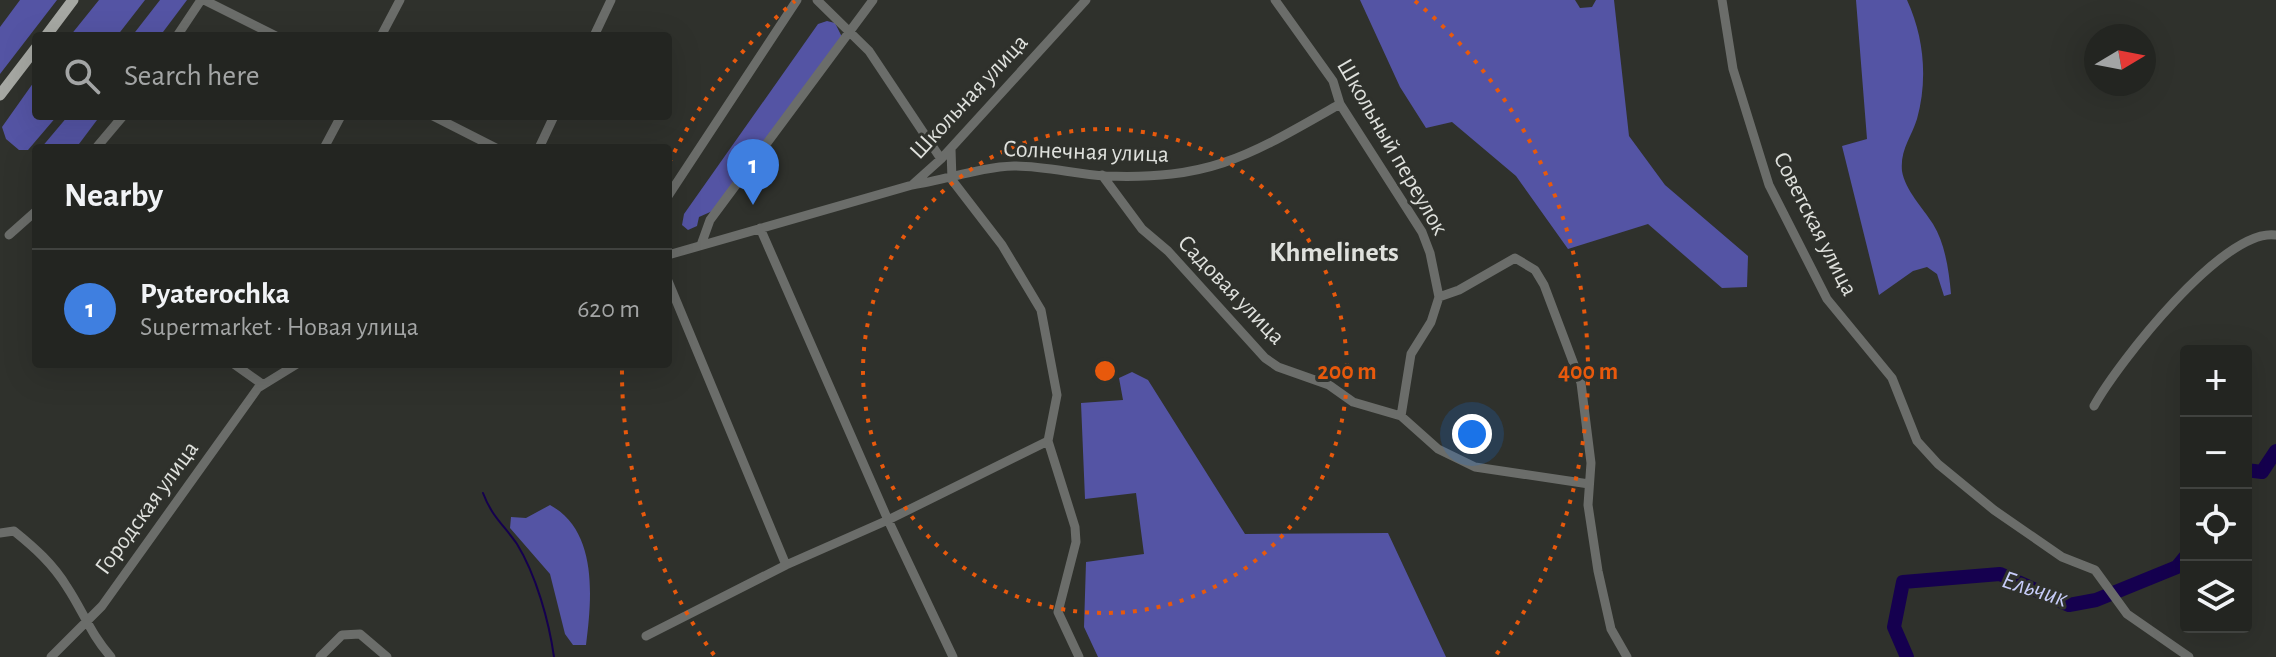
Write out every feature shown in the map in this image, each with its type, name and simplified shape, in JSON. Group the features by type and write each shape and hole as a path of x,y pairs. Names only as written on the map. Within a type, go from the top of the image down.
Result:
{"main road":[{"path":"49,32 73,0"},
{"path":"0,95 32,53"}],"street":[{"path":"180,32 203,0 268,32"},
{"path":"383,32 400,0"},
{"path":"596,32 611,0"},
{"path":"672,190 797,0"},
{"path":"817,0 869,51 941,159"},
{"path":"701,245 710,220 873,0"},
{"name":"Школьная улица","path":"912,185 951,149 1086,0"},
{"name":"Школьный переулок","path":"1275,0 1333,81 1340,104 1422,232 1430,253 1439,297"},
{"name":"Советская улица","path":"1722,0 1733,69 1769,185 1827,299 1892,378 1917,441 1938,464 1994,510 2062,557 2095,570 2127,614 2189,657"},
{"name":"Солнечная улица","path":"672,254 912,185 952,180 994,168 1017,166 1102,175 1161,176 1222,166 1340,104"},
{"path":"99,144 120,120"},
{"path":"326,144 339,120"},
{"path":"441,120 488,144"},
{"path":"541,144 552,120"},
{"path":"951,149 952,180 1002,245 1041,310 1057,395 1048,441 1064,482 1076,542 1058,612 1070,645 1079,657"},
{"name":"Садовая улица","path":"1102,175 1142,229 1168,251 1265,358 1278,367 1329,385 1353,402 1401,416"},
{"path":"9,235 32,215"},
{"path":"760,228 888,520 953,657"},
{"path":"2094,406 2186,286 2243,242 2260,234 2276,235"},
{"path":"1589,484 1475,467 1438,449 1401,416 1411,354 1431,322 1439,297 1459,290 1508,260 1522,260 1535,270 1581,383 1591,463 1588,505 1604,601 1611,629 1627,657"},
{"path":"672,291 786,565"},
{"path":"242,368 266,381 290,368"},
{"name":"Городская улица","path":"51,657 102,606 266,381"},
{"path":"646,636 786,565 888,520 1048,441"},
{"path":"0,533 14,531 38,550 69,589 84,621 111,657"},
{"path":"320,657 342,635 360,634 387,657"}],"shaded area":[{"path":"20,0 57,0 0,74 0,27"},
{"path":"99,0 145,0 120,32 73,32"},
{"path":"160,0 187,0 163,32 135,32"},
{"path":"1360,0 1575,0 1580,8 1592,7 1596,0 1614,0 1629,136 1665,185 1748,256 1747,287 1722,288 1648,224 1568,249 1516,176 1452,122 1426,128 1400,87"},
{"path":"1856,0 1907,0 1913,14 1921,43 1922,89 1917,119 1906,144 1902,171 1910,192 1941,240 1951,294 1944,296 1937,274 1927,267 1913,271 1879,295 1842,146 1867,139"},
{"path":"827,21 835,23 842,37 717,209 699,217 697,226 688,230 682,225 684,214 818,24"},
{"path":"32,85 32,120 54,120 28,150 19,150 6,139 2,127"},
{"path":"65,120 97,120 79,144 44,144"},
{"path":"1132,372 1148,380 1245,534 1388,533 1446,657 1098,657 1084,627 1086,562 1144,554 1136,493 1085,499 1081,403 1123,400 1119,378"},
{"path":"550,505 566,517 577,531 584,548 590,587 586,645 573,645 565,634 550,574 510,528 511,517 526,518"}],"waterway":[{"name":"Ельчик","path":"2252,471 2262,472 2276,451"},
{"path":"483,493 494,515 517,544 530,570 545,614 554,657"},
{"name":"Ельчик","path":"1907,657 1894,627 1903,582 2000,574 2069,605 2096,600 2177,567 2182,561"}],"place":[{"name":"Pyaterochka","path":"753,205"}],"district":[{"name":"Khmelinets","path":"1334,253"}]}
